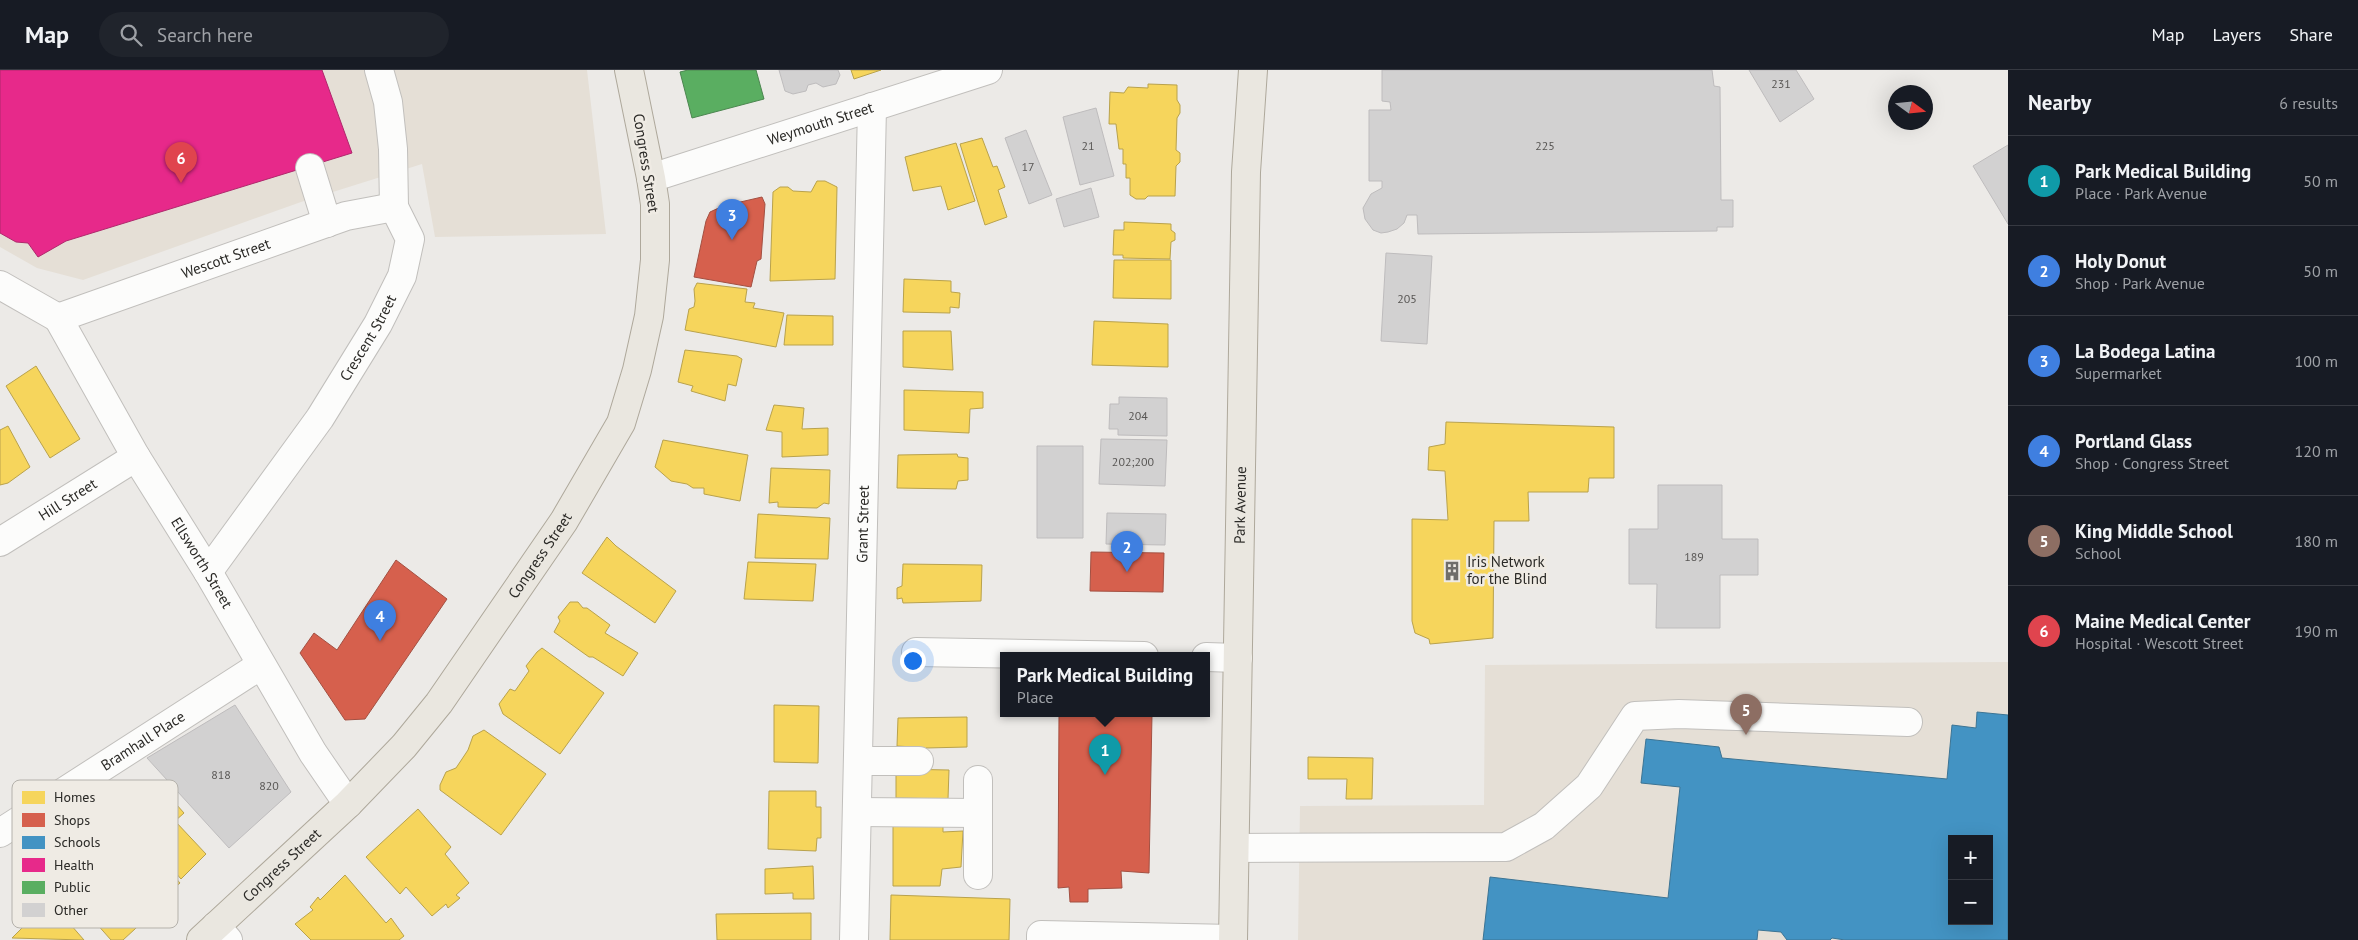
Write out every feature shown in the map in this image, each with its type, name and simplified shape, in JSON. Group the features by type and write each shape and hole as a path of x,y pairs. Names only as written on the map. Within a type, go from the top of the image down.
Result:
{"main road":[{"name":"Congress Street","path":"215,935 404,746 439,703 564,521 621,423 637,370 649,316 655,260 655,204 652,178 629,70"},
{"name":"Park Avenue","path":"1233,939 1246,172 1253,70"}],"street":[{"name":"Crescent Street","path":"208,572 320,418 386,308 402,276 410,239 394,207 393,149 388,102 379,70"},
{"name":"Weymouth Street","path":"652,178 988,70"},
{"name":"Grant Street","path":"854,940 872,107"},
{"path":"310,168 327,223"},
{"name":"Wescott Street","path":"58,318 346,216 394,207"},
{"path":"0,285 58,318"},
{"name":"Ellsworth Street","path":"58,318 136,457 208,572 313,753 348,804"},
{"name":"Hill Street","path":"0,542 136,457"},
{"path":"916,652 1000,653"},
{"path":"1210,658 1238,658"},
{"name":"Bramhall Place","path":"82,780 261,665"},
{"path":"1235,848 1506,847 1544,826 1589,786 1635,716 1679,714 1908,722"},
{"path":"858,761 919,762"},
{"path":"978,780 978,875"},
{"path":"857,812 978,813"},
{"name":"Bramhall Place","path":"0,833 12,825"},
{"path":"1041,940 1041,935 1233,939"}],"shaded area":[{"path":"0,70 587,70 606,234 435,237 422,164 301,202 83,280 37,268 0,247"},
{"path":"2008,662 2008,940 1298,940 1300,806 1484,805 1485,665"}],"building: Homes":[{"path":"851,70 881,70 854,79"},
{"path":"1148,84 1177,85 1177,100 1180,105 1180,113 1177,118 1176,150 1180,153 1180,162 1176,166 1175,196 1148,196 1145,199 1136,199 1130,195 1130,178 1126,178 1126,164 1123,164 1123,149 1119,149 1116,124 1109,124 1110,92 1124,93 1128,87 1148,88"},
{"path":"982,138 993,167 997,166 1005,187 998,190 1007,217 985,225 960,144"},
{"path":"956,143 975,201 948,210 941,186 913,191 905,157"},
{"path":"817,181 825,181 837,187 835,279 770,281 773,192 780,187 788,187 793,191 811,192"},
{"path":"1124,222 1171,224 1171,230 1175,233 1175,240 1171,242 1170,259 1123,258 1123,255 1113,255 1114,230 1124,230"},
{"path":"1114,260 1171,260 1171,299 1113,298"},
{"path":"904,279 951,281 951,292 960,293 959,308 950,307 950,313 903,312"},
{"path":"697,283 747,289 745,302 755,303 753,308 784,313 776,347 685,330 689,309 694,307 694,289"},
{"path":"787,315 833,316 833,345 784,345"},
{"path":"1094,321 1168,324 1168,367 1092,365"},
{"path":"903,331 951,331 953,370 903,367"},
{"path":"685,350 737,356 742,359 736,386 728,384 725,401 691,391 693,386 678,382"},
{"path":"36,366 80,439 50,458 6,386"},
{"path":"904,390 983,392 983,408 970,409 969,433 904,430"},
{"path":"774,405 804,408 802,429 828,428 828,455 782,457 782,432 766,430"},
{"name":"Iris Network for the Blind","path":"1446,422 1614,427 1614,478 1589,478 1588,492 1528,492 1529,521 1494,521 1493,638 1430,644 1429,639 1415,633 1412,621 1412,519 1448,520 1445,471 1428,470 1429,447 1445,444"},
{"path":"8,426 30,467 8,483 0,485 0,430"},
{"path":"663,440 748,455 740,501 704,494 704,488 693,488 687,484 671,481 655,467"},
{"path":"957,454 958,457 968,458 968,480 958,481 956,489 897,488 898,455"},
{"path":"771,468 830,470 829,504 824,503 817,508 778,507 778,502 769,503"},
{"path":"758,514 830,518 828,559 755,558"},
{"path":"607,537 616,546 676,591 655,623 582,573"},
{"path":"748,562 816,564 813,601 744,599"},
{"path":"903,564 982,565 981,601 903,603 902,598 897,599 897,588 902,586"},
{"path":"570,602 578,602 583,608 587,608 610,625 605,633 638,653 623,676 593,657 589,657 554,632 560,621 558,617"},
{"path":"542,648 604,693 560,754 503,714 499,704 510,689 515,691 529,671 526,666"},
{"path":"774,705 819,706 818,763 774,762"},
{"path":"967,717 967,747 926,748 927,756 913,756 913,747 897,746 898,718"},
{"path":"484,730 546,774 501,835 440,790 440,785 446,772 456,768 468,750 473,736"},
{"path":"1308,757 1373,758 1372,799 1346,799 1347,779 1308,779"},
{"path":"896,769 949,770 948,799 896,798"},
{"path":"769,791 816,791 816,807 821,807 821,838 817,838 816,851 768,849"},
{"path":"178,806 184,813 178,818"},
{"path":"418,809 451,847 445,854 469,883 456,895 460,898 448,908 446,904 432,916 406,887 400,894 366,857"},
{"path":"893,822 943,823 943,832 963,831 961,867 942,869 940,886 893,886"},
{"path":"178,824 206,854 181,879 178,876"},
{"path":"813,866 814,899 793,899 793,893 765,894 765,869"},
{"path":"345,875 386,923 391,918 404,936 399,940 311,940 295,924 313,910 310,907 318,897 320,900"},
{"path":"891,895 1010,899 1009,940 890,940"},
{"path":"811,913 811,940 717,940 716,914"},
{"path":"22,928 74,928 84,940 12,938"},
{"path":"100,928 136,928 123,940 111,940"}],"building: Shops":[{"path":"762,197 765,204 761,259 757,261 751,287 694,277 706,221 710,212 723,206"},
{"path":"1091,552 1164,553 1163,592 1090,591"},
{"path":"396,560 447,599 365,719 345,720 300,653 314,633 337,650"},
{"path":"1059,717 1152,717 1149,873 1121,871 1122,888 1088,889 1088,902 1070,902 1069,887 1058,888"}],"building: Schools":[{"path":"1977,712 2008,715 2008,940 1845,940 1832,938 1830,940 1787,940 1781,932 1758,930 1757,940 1483,940 1490,877 1668,898 1680,787 1641,783 1646,739 1719,747 1722,758 1947,779 1952,725 1976,728"}],"building: Health":[{"path":"0,70 322,70 352,153 66,241 38,257 28,243 16,242 0,233"}],"building: Public":[{"path":"688,70 756,70 764,99 692,118 680,72"}],"building: Other":[{"path":"779,70 838,70 840,75 836,84 823,87 816,83 808,85 806,91 793,94 785,91"},
{"path":"1382,70 1712,70 1714,86 1720,87 1721,200 1733,200 1733,227 1717,227 1717,231 1418,234 1417,215 1407,215 1404,223 1397,229 1381,233 1373,230 1365,219 1363,208 1371,194 1382,188 1382,181 1369,181 1369,110 1391,110 1390,102 1382,101"},
{"path":"1749,70 1796,70 1814,99 1780,122"},
{"path":"1096,108 1114,176 1080,185 1063,117"},
{"path":"1026,130 1052,195 1029,204 1005,138"},
{"path":"2008,145 2008,224 1973,166"},
{"path":"1091,188 1099,217 1064,227 1056,199"},
{"path":"1386,253 1432,256 1427,344 1381,341"},
{"path":"1119,397 1167,398 1167,436 1118,435 1118,429 1109,429 1110,404 1119,404"},
{"path":"1101,439 1167,440 1165,486 1099,484"},
{"path":"1037,446 1083,446 1083,538 1037,538"},
{"path":"1658,485 1722,485 1722,539 1758,539 1758,575 1720,575 1720,628 1656,628 1657,584 1629,584 1629,529 1658,529"},
{"path":"1107,513 1166,514 1165,545 1106,544"},
{"path":"235,705 291,792 229,848 178,792 178,780 167,780 147,758"}],"place":[{"name":"Maine Medical Center","path":"181,183"},
{"name":"La Bodega Latina","path":"732,240"},
{"name":"Iris Network for the Blind","path":"1452,571"},
{"name":"Holy Donut","path":"1127,572"},
{"name":"Portland Glass","path":"380,641"},
{"name":"King Middle School","path":"1746,735"},
{"name":"Park Medical Building","path":"1105,775"}]}
